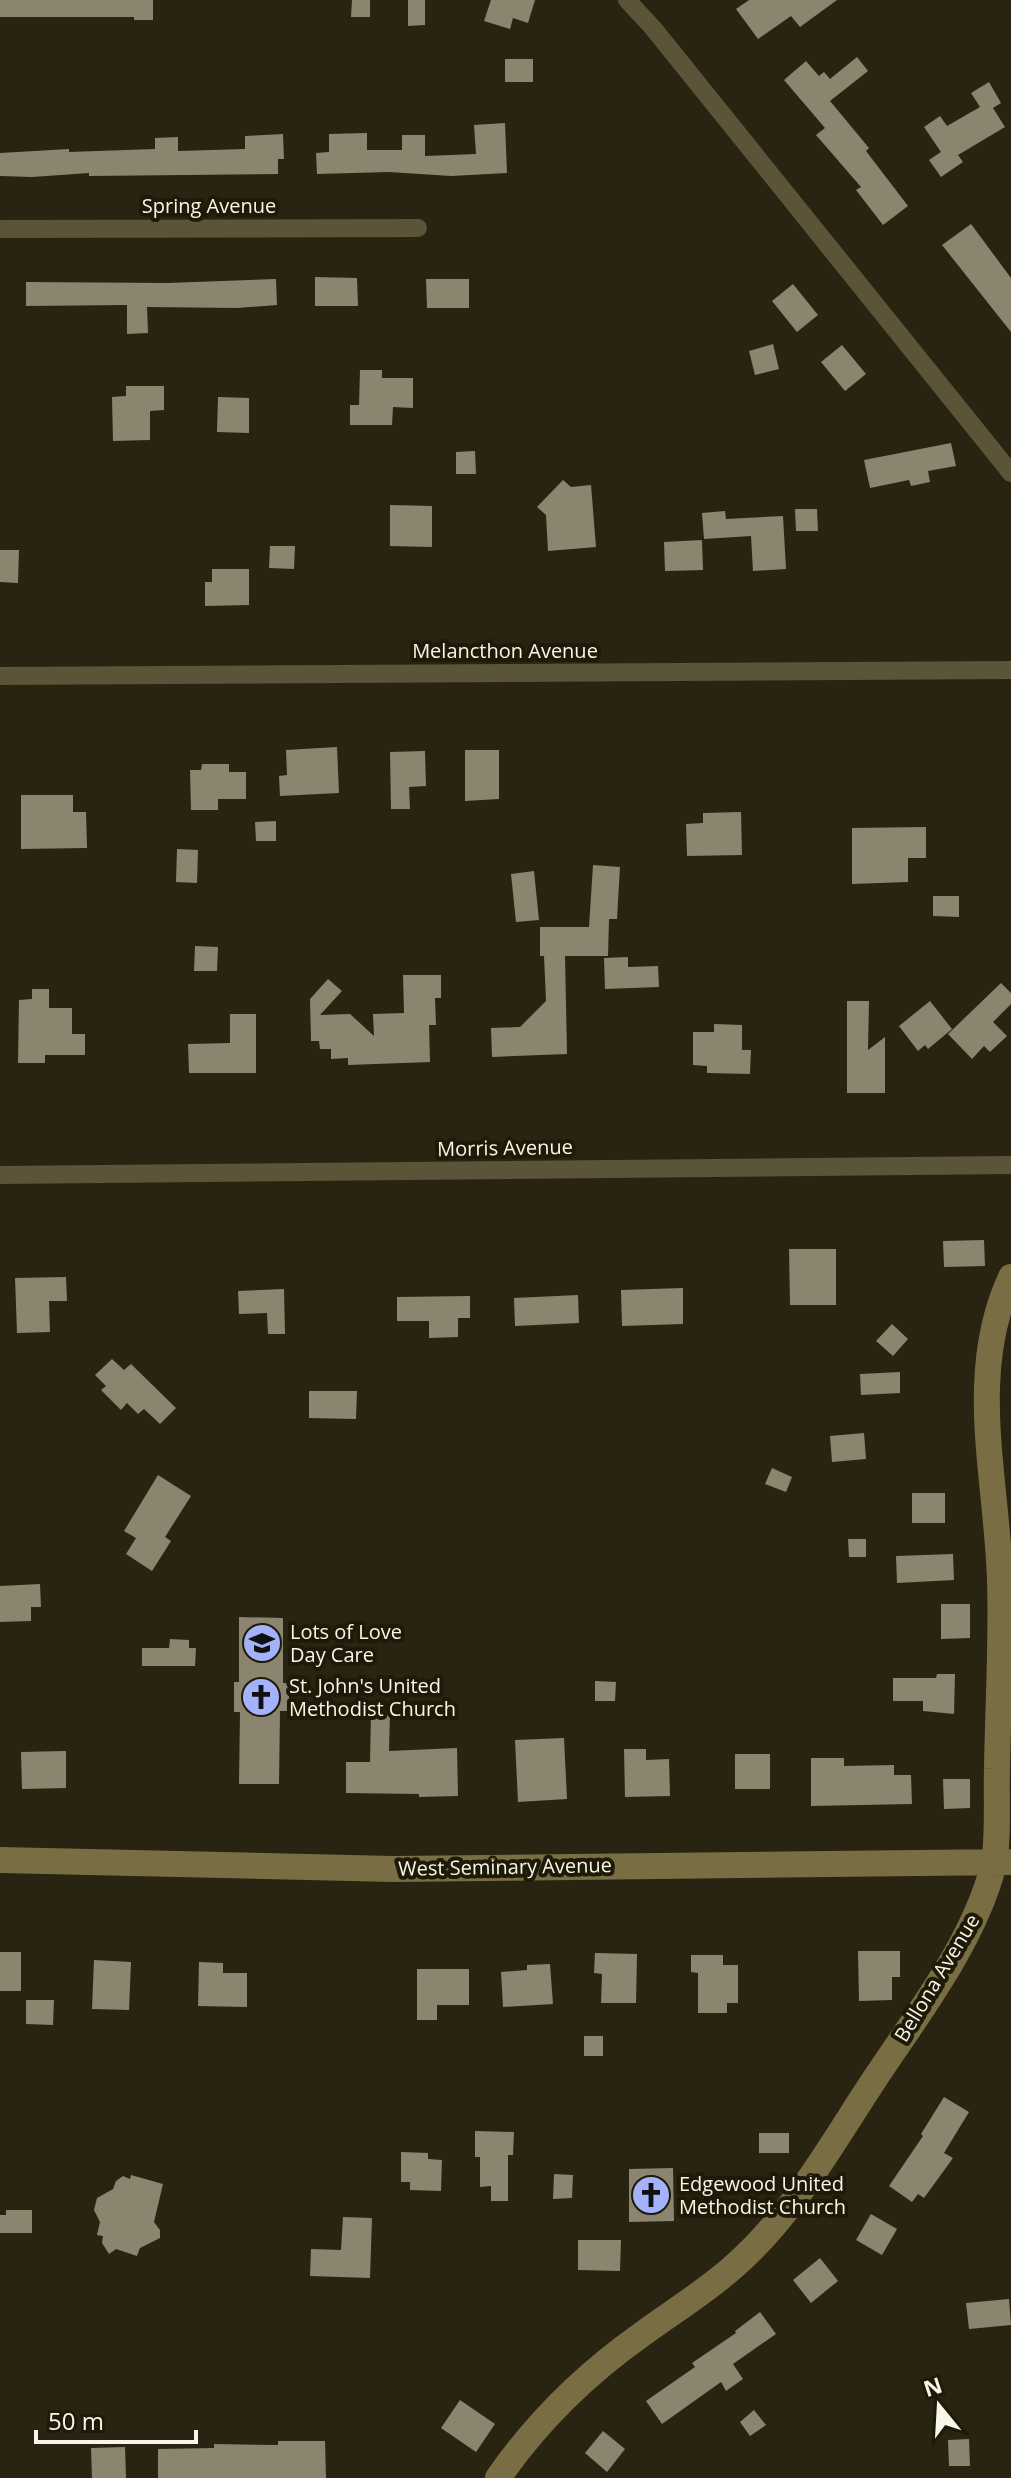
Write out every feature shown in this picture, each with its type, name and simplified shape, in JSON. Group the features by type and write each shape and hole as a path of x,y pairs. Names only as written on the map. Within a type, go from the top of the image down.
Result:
{"street":[{"path":"627,0 653,28 1011,473"},
{"name":"Spring Avenue","path":"0,229 418,228"},
{"name":"Melancthon Avenue","path":"0,676 1011,670"},
{"name":"Morris Avenue","path":"0,1175 1011,1165"},
{"name":"Bellona Avenue","path":"498,2478 539,2425 576,2387 733,2267 793,2200 926,2002 1003,1863 1000,1578 986,1379 991,1331 1011,1277"},
{"name":"West Seminary Avenue","path":"0,1860 393,1869 1003,1863"}],"building":[{"path":"0,0 153,0 153,20 134,20 134,17 0,17"},
{"path":"352,0 370,0 370,17 351,17"},
{"path":"408,0 425,0 425,25 408,26"},
{"path":"491,0 535,0 528,23 513,18 510,29 484,21"},
{"path":"749,0 837,0 800,27 791,16 758,39 736,9"},
{"path":"857,57 868,71 830,101 869,148 866,151 908,206 883,225 856,190 861,187 816,135 825,128 784,80 806,61 819,76 824,72 830,79"},
{"path":"505,59 533,59 533,82 505,82"},
{"path":"989,82 1001,103 993,108 1005,127 958,155 963,162 941,177 929,160 941,152 924,127 940,116 947,126 980,107 971,93"},
{"path":"505,123 507,173 451,176 389,172 317,174 316,153 329,152 329,134 367,133 367,150 402,150 402,135 425,135 425,156 476,154 474,125"},
{"path":"283,134 284,159 278,159 278,174 0,176 0,153 155,149 155,138 178,137 178,151 245,149 245,136"},
{"path":"971,224 1011,278 1011,332 942,245"},
{"path":"315,277 357,278 358,306 315,306"},
{"path":"276,279 277,305 147,307 148,333 127,334 127,305 26,306 26,282 168,283"},
{"path":"426,279 469,279 469,308 427,308"},
{"path":"793,284 818,315 797,332 772,301"},
{"path":"773,344 779,369 755,375 749,351"},
{"path":"842,345 866,374 845,391 821,362"},
{"path":"360,370 382,370 382,378 413,378 413,408 393,407 392,425 350,425 350,405 359,405"},
{"path":"126,386 164,386 164,410 150,411 150,440 113,441 112,397 126,396"},
{"path":"218,397 249,398 249,433 217,432"},
{"path":"951,443 956,466 928,471 930,482 911,486 909,480 870,488 864,460"},
{"path":"475,451 476,474 456,474 456,452"},
{"path":"563,480 571,487 591,485 596,547 548,551 546,515 537,507"},
{"path":"390,505 432,506 432,547 390,546"},
{"path":"795,509 817,509 818,531 796,531"},
{"path":"725,511 726,519 783,516 786,569 753,571 751,536 704,539 702,513"},
{"path":"702,540 703,570 665,571 664,542"},
{"path":"270,546 295,546 294,569 269,568"},
{"path":"0,550 19,550 18,583 0,582"},
{"path":"212,569 249,569 249,605 205,606 205,582 212,582"},
{"path":"337,747 339,793 280,796 279,776 287,775 286,750"},
{"path":"465,750 499,750 499,799 465,801"},
{"path":"425,751 426,786 409,787 410,809 391,809 390,752"},
{"path":"202,764 229,764 229,772 246,772 246,799 218,799 218,810 191,810 190,770 201,770"},
{"path":"21,795 73,795 73,812 86,812 87,848 21,849"},
{"path":"741,812 742,855 687,856 686,824 703,823 703,813"},
{"path":"276,821 276,841 256,841 255,822"},
{"path":"926,827 926,858 908,858 908,882 852,884 852,828"},
{"path":"177,849 198,850 197,883 176,882"},
{"path":"593,865 620,867 617,919 609,919 608,956 565,956 567,1054 492,1057 491,1028 520,1027 546,1001 540,927 589,927"},
{"path":"534,871 539,920 516,922 511,874"},
{"path":"933,896 959,896 959,917 933,916"},
{"path":"195,946 218,947 217,971 194,971"},
{"path":"628,957 628,967 658,966 659,987 605,989 604,958"},
{"path":"403,975 441,975 441,998 435,998 436,1025 429,1025 430,1062 348,1065 348,1058 331,1059 331,1049 320,1049 319,1041 311,1041 310,999 328,979 342,991 320,1015 350,1014 374,1036 373,1014 404,1013"},
{"path":"1001,983 1011,993 1011,1004 993,1022 1007,1036 990,1052 984,1046 972,1059 948,1034"},
{"path":"32,989 49,989 49,1008 72,1008 72,1034 85,1034 85,1055 45,1055 45,1063 18,1063 19,1000 32,999"},
{"path":"847,1001 869,1001 868,1050 885,1037 885,1093 847,1093"},
{"path":"930,1001 952,1029 928,1049 925,1045 918,1051 899,1026"},
{"path":"230,1014 256,1014 256,1073 189,1073 188,1044 230,1043"},
{"path":"714,1024 742,1025 742,1050 751,1050 750,1074 707,1073 707,1066 693,1065 693,1032 714,1032"},
{"path":"984,1240 985,1266 944,1267 943,1241"},
{"path":"789,1249 836,1249 836,1305 790,1305"},
{"path":"66,1277 67,1301 49,1301 50,1332 17,1333 15,1278"},
{"path":"683,1288 683,1324 622,1326 621,1290"},
{"path":"284,1289 285,1334 268,1334 267,1313 239,1314 238,1291"},
{"path":"578,1295 579,1323 515,1326 514,1298"},
{"path":"470,1296 470,1318 458,1318 458,1337 429,1338 429,1321 397,1321 397,1297"},
{"path":"892,1324 908,1339 893,1356 876,1341"},
{"path":"112,1359 124,1370 131,1364 176,1408 160,1424 144,1409 138,1414 127,1403 121,1410 101,1390 106,1386 95,1375"},
{"path":"900,1372 900,1393 861,1395 860,1374"},
{"path":"309,1391 357,1391 356,1419 309,1418"},
{"path":"864,1433 866,1459 832,1462 830,1436"},
{"path":"772,1468 792,1477 786,1492 765,1484"},
{"path":"158,1475 191,1496 165,1537 171,1541 152,1571 126,1554 136,1538 124,1531"},
{"path":"912,1493 945,1493 945,1523 912,1523"},
{"path":"848,1539 866,1539 866,1557 849,1557"},
{"path":"953,1554 954,1580 897,1583 896,1556"},
{"path":"40,1584 41,1607 31,1607 31,1621 0,1622 0,1586"},
{"path":"941,1604 970,1604 970,1638 941,1639"},
{"name":"St. John's United Methodist Church","path":"239,1617 283,1618 283,1683 289,1683 289,1711 280,1711 279,1784 239,1784 240,1712 234,1712 234,1682 239,1682"},
{"path":"170,1639 189,1640 189,1648 196,1648 195,1666 142,1666 142,1648 169,1648"},
{"path":"937,1674 955,1674 954,1714 923,1711 923,1701 893,1701 893,1678 936,1678"},
{"path":"595,1681 616,1682 615,1701 595,1701"},
{"path":"371,1712 390,1712 389,1751 457,1748 458,1796 346,1793 346,1762 370,1762"},
{"path":"564,1738 567,1799 518,1802 515,1740"},
{"path":"624,1749 646,1749 646,1760 669,1759 670,1796 625,1797"},
{"path":"66,1751 66,1788 22,1789 21,1752"},
{"path":"735,1754 770,1754 770,1789 735,1789"},
{"path":"811,1758 844,1758 844,1766 894,1765 894,1775 911,1775 912,1804 811,1806"},
{"path":"943,1779 970,1779 970,1808 944,1809"},
{"path":"858,1951 900,1951 900,1977 892,1977 892,2000 859,2001"},
{"path":"0,1952 21,1952 21,1991 0,1991"},
{"path":"595,1953 637,1954 636,2003 601,2003 602,1974 594,1973"},
{"path":"691,1955 723,1955 723,1965 738,1965 738,2003 727,2003 727,2013 698,2013 698,1973 691,1972"},
{"path":"94,1960 131,1962 129,2010 92,2009"},
{"path":"199,1962 223,1963 223,1973 247,1973 247,2007 198,2006"},
{"path":"550,1964 553,2004 503,2007 501,1972 527,1970 527,1965"},
{"path":"417,1969 469,1969 469,2005 437,2005 437,2020 417,2020"},
{"path":"26,2000 54,2000 53,2025 26,2024"},
{"path":"584,2036 603,2036 603,2056 584,2056"},
{"path":"944,2097 969,2112 944,2153 953,2158 924,2198 918,2194 912,2202 889,2186 923,2136 921,2134"},
{"path":"475,2131 514,2132 513,2155 508,2155 508,2201 491,2201 491,2186 480,2187 480,2157 475,2157"},
{"path":"759,2133 789,2133 789,2153 759,2153"},
{"path":"401,2152 428,2153 428,2159 442,2160 441,2191 410,2190 410,2182 401,2182"},
{"name":"Edgewood United Methodist Church","path":"673,2168 674,2221 629,2222 629,2169"},
{"path":"554,2174 573,2175 572,2198 553,2199"},
{"path":"131,2175 163,2184 154,2222 160,2230 160,2238 140,2248 137,2256 116,2249 109,2254 102,2243 103,2236 97,2235 100,2222 94,2210 97,2198 113,2189 116,2181 123,2176 130,2179"},
{"path":"6,2210 32,2210 32,2233 0,2233 0,2215 6,2215"},
{"path":"871,2214 897,2229 882,2255 856,2240"},
{"path":"343,2217 372,2218 370,2278 310,2276 311,2249 341,2250"},
{"path":"578,2240 621,2240 620,2271 578,2270"},
{"path":"820,2258 838,2281 811,2303 793,2280"},
{"path":"1009,2299 1011,2325 969,2329 966,2303"},
{"path":"760,2312 776,2334 733,2364 743,2379 726,2391 721,2382 662,2424 646,2401 695,2367 692,2363"},
{"path":"460,2400 495,2424 476,2452 441,2428"},
{"path":"754,2410 766,2425 750,2436 740,2422"},
{"path":"603,2431 625,2449 607,2472 585,2453"},
{"path":"969,2439 970,2466 949,2466 948,2440"},
{"path":"278,2441 325,2441 326,2478 158,2478 158,2449 214,2448 214,2444 278,2445"},
{"path":"125,2447 126,2478 92,2478 91,2448"}],"place":[{"name":"Lots of Love Day Care","path":"262,1643"},
{"name":"St. John's United Methodist Church","path":"261,1697"},
{"name":"Edgewood United Methodist Church","path":"651,2195"}]}
